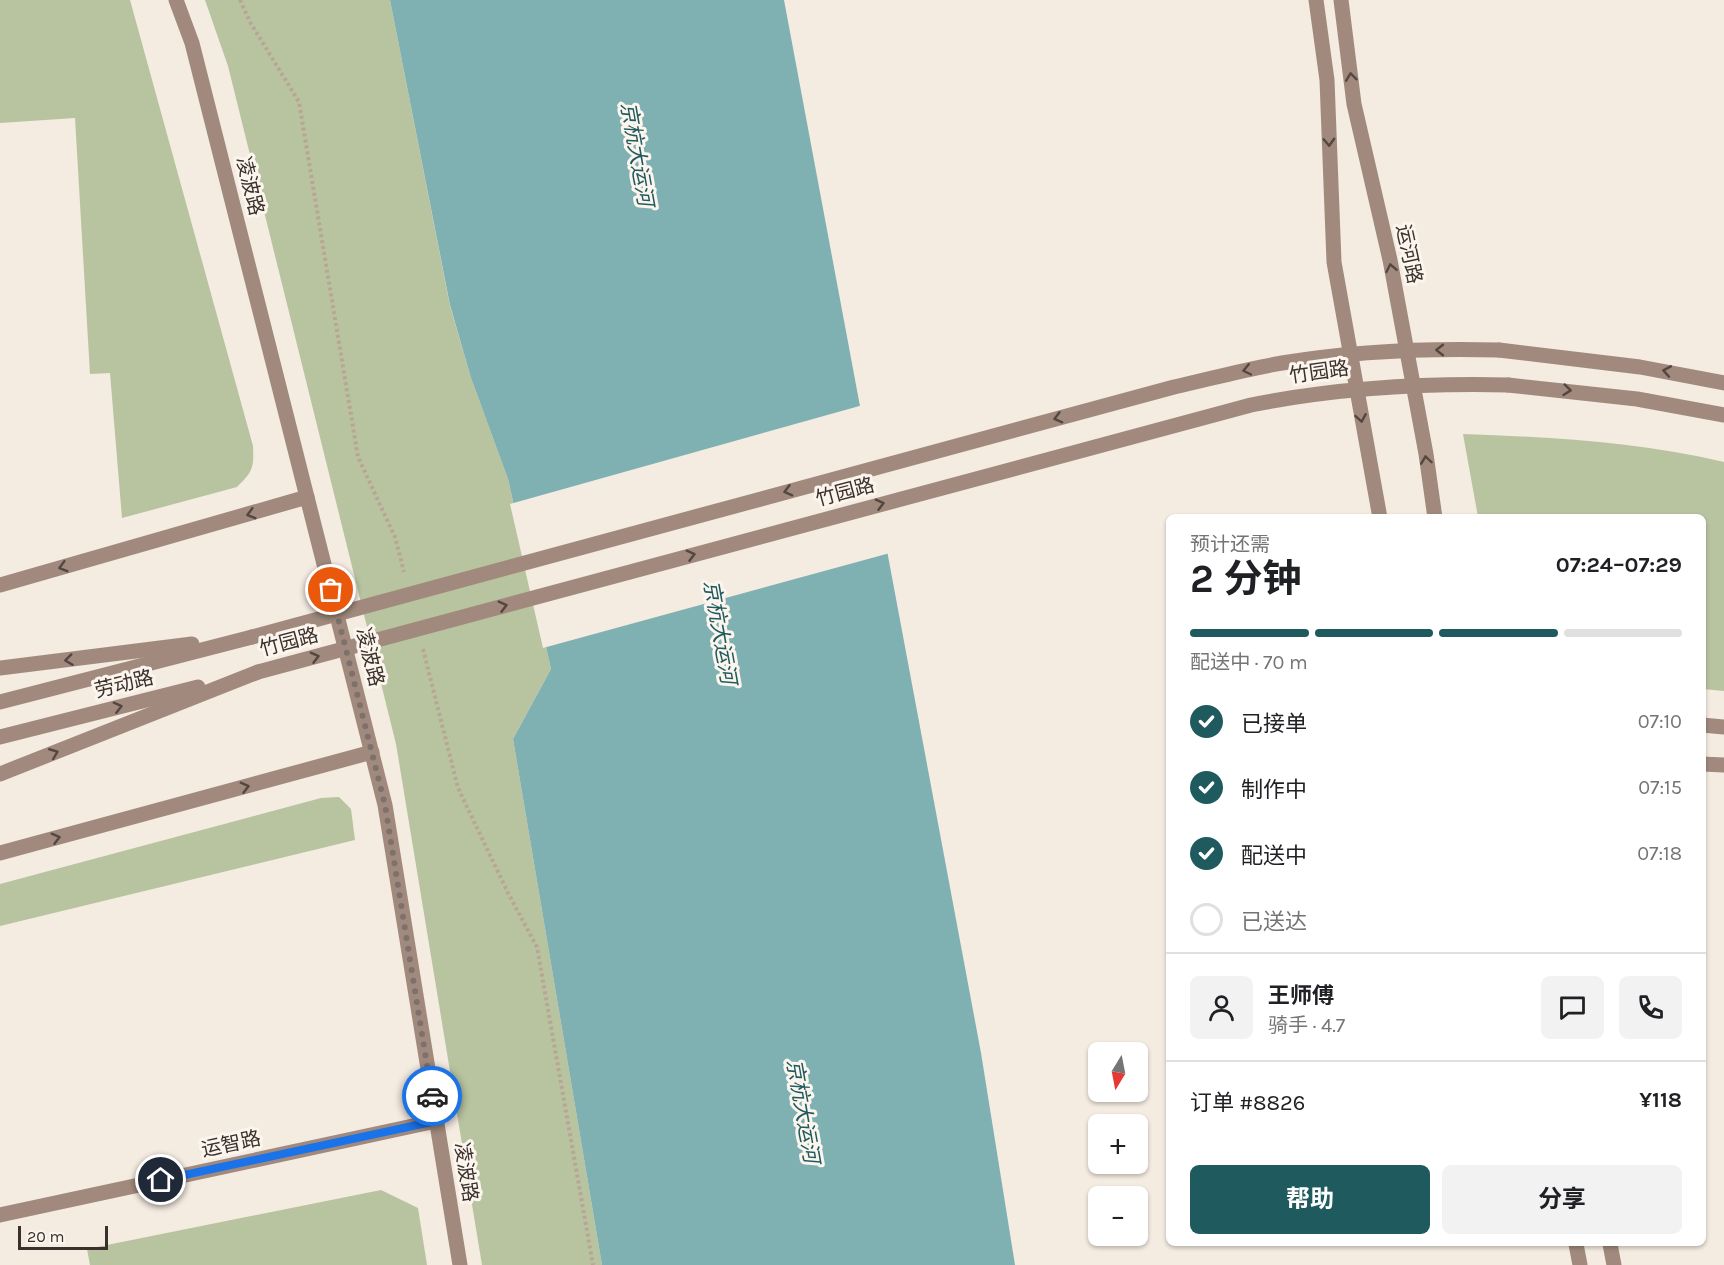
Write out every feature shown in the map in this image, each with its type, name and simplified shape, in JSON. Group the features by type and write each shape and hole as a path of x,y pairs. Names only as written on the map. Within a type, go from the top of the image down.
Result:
{"main road":[{"name":"凌波路","path":"176,0 192,43 385,805 460,1265"},
{"path":"1316,0 1327,80 1334,262 1379,514"},
{"name":"运河路","path":"1341,0 1354,104 1390,260 1426,454 1434,514"},
{"name":"竹园路","path":"0,668 252,637 1162,390 1246,370 1352,353 1498,350 1640,367 1724,383"},
{"name":"竹园路","path":"0,774 258,672 1251,405 1357,388 1417,384 1509,385 1637,399 1724,415"},
{"path":"0,585 307,497"},
{"name":"劳动路","path":"0,702 252,637"},
{"name":"劳动路","path":"0,737 258,672"},
{"path":"1706,725 1724,727"},
{"path":"0,853 372,752"},
{"path":"1706,764 1724,765"},
{"name":"运智路","path":"0,1215 436,1121"},
{"path":"1576,1246 1580,1265"},
{"path":"1610,1246 1614,1265"}],"green space":[{"path":"0,0 130,0 253,446 251,469 237,487 122,518 110,373 90,374 75,118 0,123"},
{"path":"205,0 390,0 450,306 471,378 508,479 551,669 513,739 602,1265 482,1265 396,744 228,66"},
{"path":"1463,434 1627,445 1724,462 1724,691 1706,689 1706,514 1477,514"},
{"path":"339,797 351,809 355,840 0,926 0,884 321,798"},
{"path":"381,1190 418,1208 427,1265 90,1265 87,1249"}],"water":[{"name":"京杭大运河","path":"390,0 784,0 981,1053 1015,1265 602,1265 513,739 551,669 508,479 471,378 450,305"}],"pier":[{"path":"863,405 890,553 543,648 510,504"}],"way so far":[{"path":"331,590 385,805 432,1096"}],"route":[{"path":"161,1180 436,1121 432,1096"}]}
